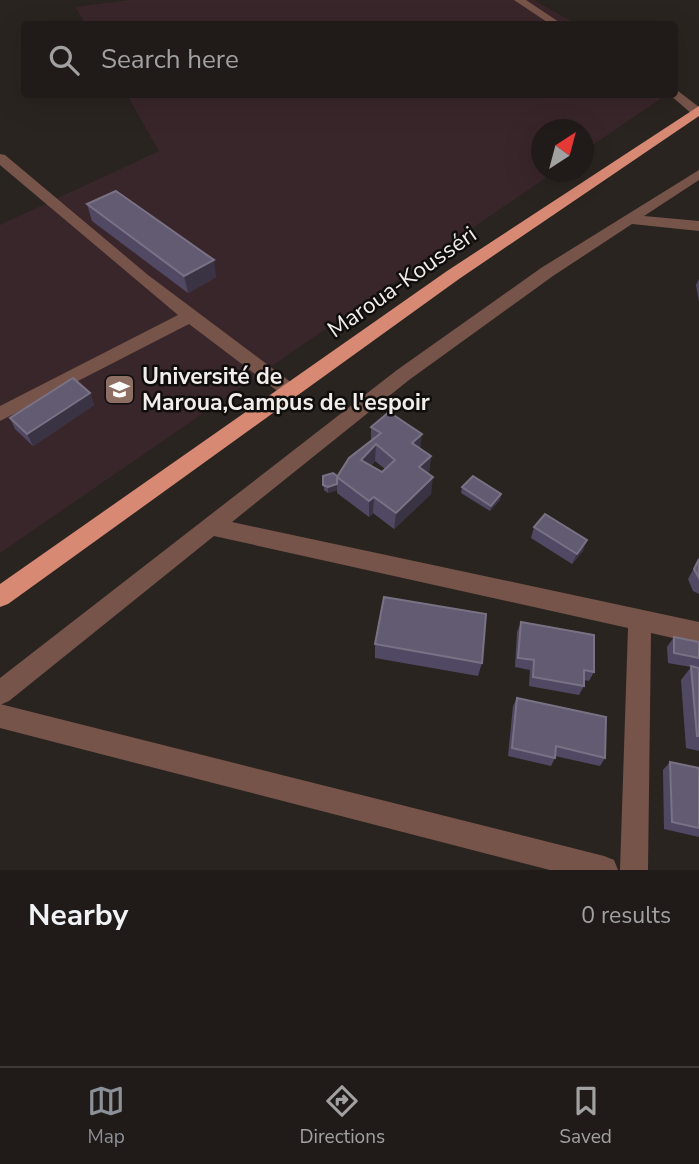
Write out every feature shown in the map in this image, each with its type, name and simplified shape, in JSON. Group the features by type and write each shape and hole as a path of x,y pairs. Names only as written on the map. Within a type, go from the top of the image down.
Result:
{"highway":[{"name":"Maroua-Kousséri","path":"0,597 453,275 698,111"}],"street":[{"path":"519,0 552,21"},
{"path":"678,95 698,111"},
{"path":"0,158 77,227 189,317 290,391"},
{"path":"0,693 403,375 547,272 699,174"},
{"path":"630,219 699,226"},
{"path":"0,414 189,317"},
{"path":"213,527 640,622 699,632"},
{"path":"635,870 640,622"},
{"path":"0,716 604,870"}],"shaded area":[{"path":"130,0 534,0 571,21 84,21 75,7"},
{"name":"Université de Maroua,Campus de l'espoir","path":"129,98 662,98 594,144 594,119 531,119 531,182 539,182 0,553 0,225 159,151"}],"building":[{"path":"116,191 214,260 184,276 87,204"},
{"path":"73,378 90,393 27,434 10,418"},
{"path":"389,412 422,434 412,443 431,456 419,467 433,477 396,513 374,497 369,501 337,477 349,458 381,433 371,427","holes":["376,444 395,460 382,472 361,460"]},
{"path":"333,473 337,476 337,484 328,487 323,485 323,476"},
{"path":"473,476 501,494 491,506 462,487"},
{"path":"545,514 587,540 577,554 534,527"},
{"path":"699,559 699,578 694,569"},
{"path":"384,597 486,614 482,663 375,644"},
{"path":"521,622 594,635 594,672 584,670 584,686 533,677 534,660 518,658"},
{"path":"674,637 699,642 699,658 674,653"},
{"path":"691,666 699,668 699,736 697,736"},
{"path":"517,698 606,717 605,758 556,746 555,758 512,748"},
{"path":"670,762 699,768 699,828 672,822"}],"place":[{"name":"Université de Maroua,Campus de l'espoir","path":"119,389"}]}
